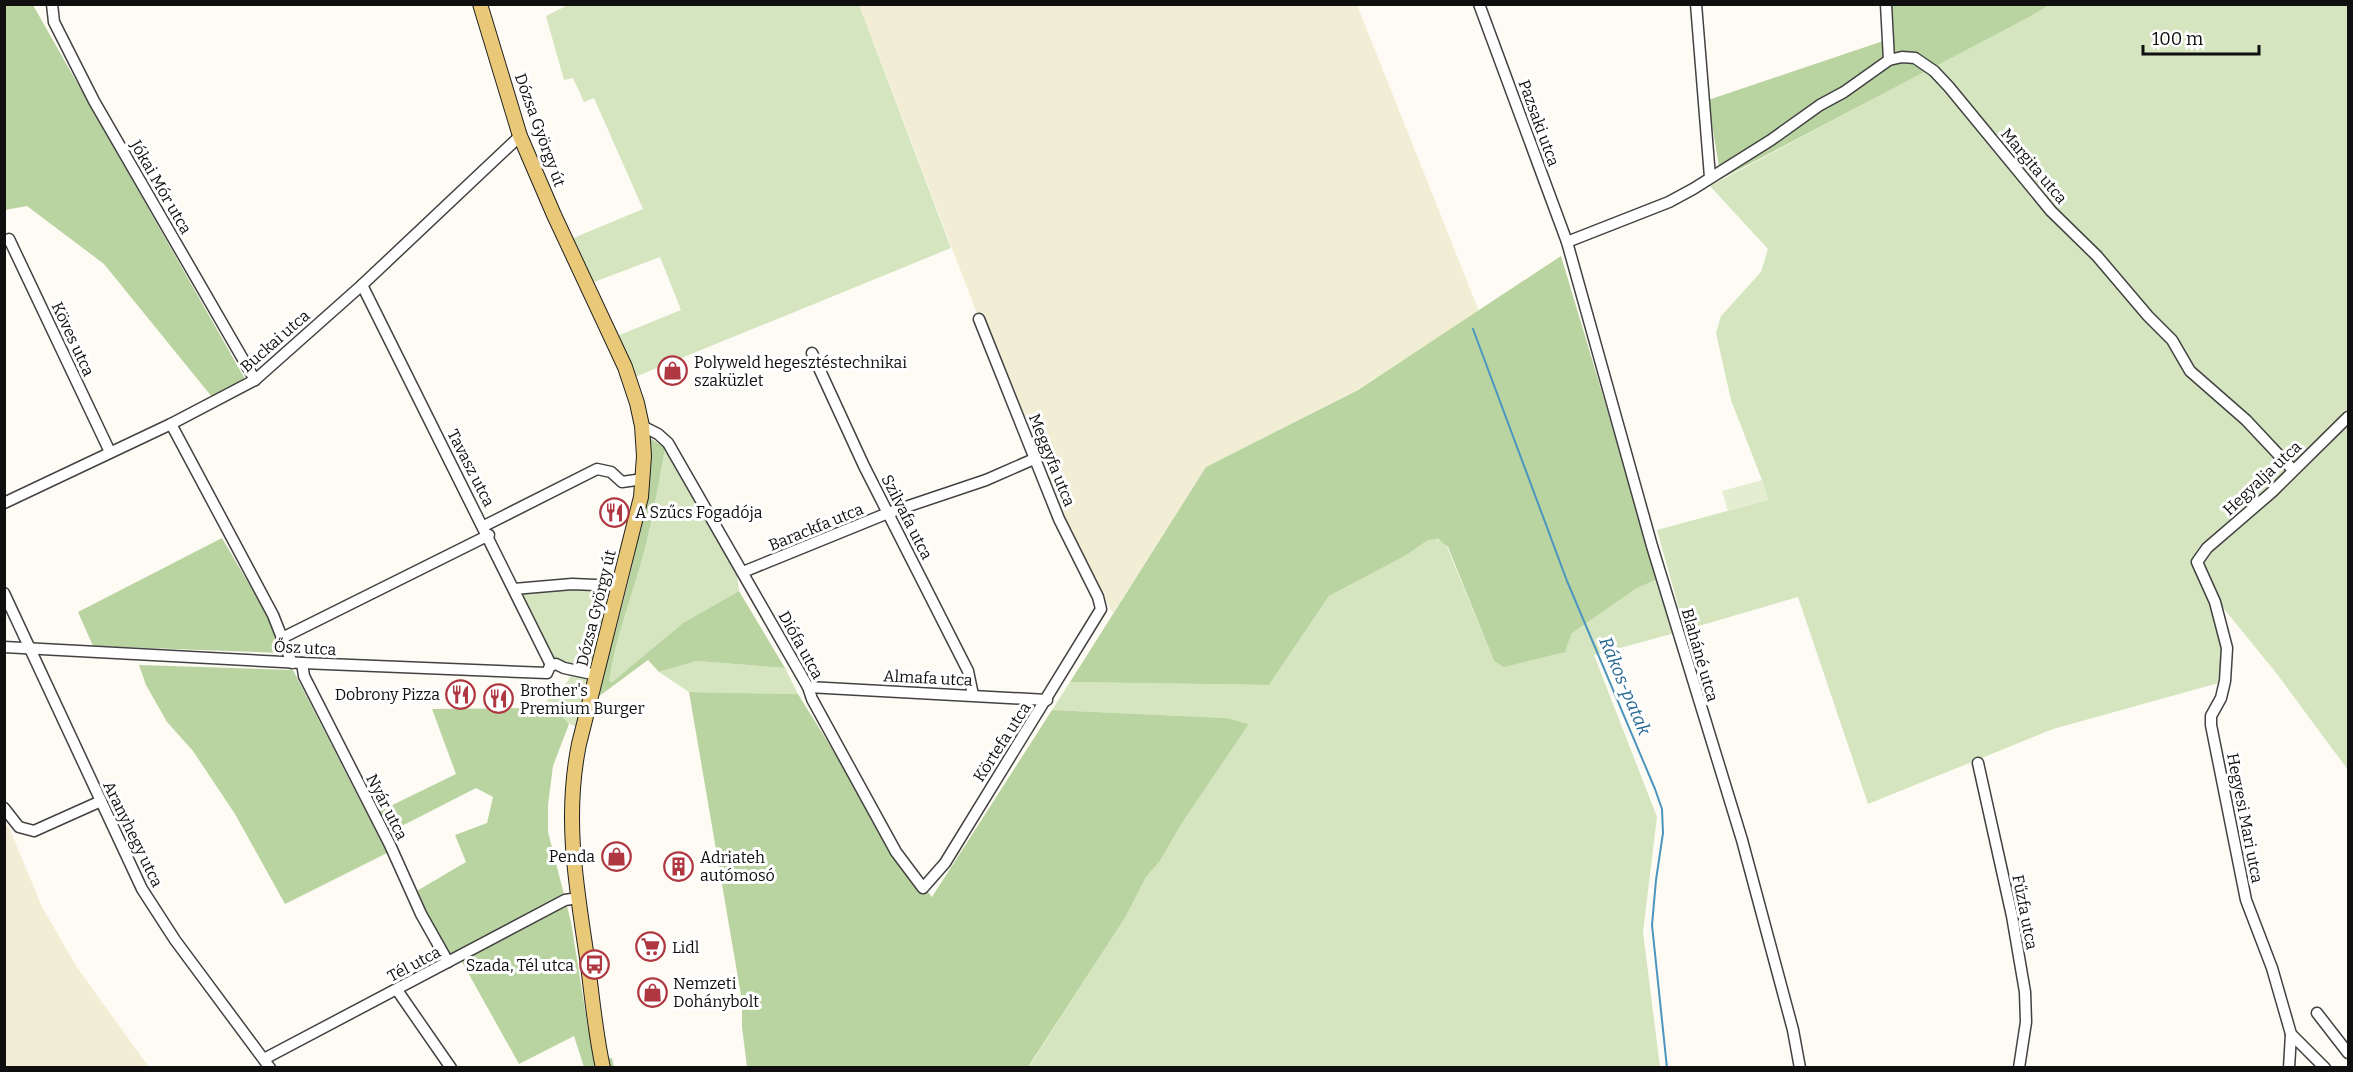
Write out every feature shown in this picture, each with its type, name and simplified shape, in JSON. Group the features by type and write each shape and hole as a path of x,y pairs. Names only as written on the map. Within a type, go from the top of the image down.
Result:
{"main road":[{"name":"Dózsa György út","path":"482,5 520,136 625,367 642,426 641,497 572,776 571,826 578,898 603,1068"}],"street":[{"name":"Jókai Mór utca","path":"52,4 54,22 94,101 255,380"},
{"name":"Pazsaki utca","path":"1479,4 1568,247"},
{"path":"1696,4 1710,177"},
{"path":"1568,247 1669,202 1771,140 1889,60 1886,4"},
{"name":"Margita utca","path":"1889,60 1902,57 1915,58 1943,80 2051,211 2097,256 2141,308 2172,340 2190,371 2246,420 2294,470"},
{"name":"Buckai utca","path":"4,504 171,424 255,380 362,285 520,136"},
{"name":"Köves utca","path":"9,239 110,452"},
{"name":"Blaháné utca","path":"1568,247 1652,546 1742,840 1793,1030 1800,1068"},
{"name":"Tavasz utca","path":"362,285 551,665"},
{"name":"Meggyfa utca","path":"979,319 1059,519 1098,597 1101,609"},
{"name":"Szilvafa utca","path":"812,353 888,513 968,672 973,695"},
{"name":"Hegyalja utca","path":"2198,562 2207,548 2349,417"},
{"name":"Nyár utca","path":"171,424 284,637 390,845 421,914 448,962"},
{"name":"Diófa utca","path":"642,426 650,429 668,443 808,687 812,699 896,852 923,888"},
{"name":"Barackfa utca","path":"743,572 888,513 986,480 1034,459"},
{"path":"284,637 486,531 597,469 611,472 622,482 643,479"},
{"name":"Hegyesi Mari utca","path":"2198,562 2215,602 2227,648 2225,681 2221,698 2212,713 2211,725 2246,900 2272,968 2291,1034 2325,1068"},
{"path":"514,589 573,584 619,586"},
{"name":"Aranyhegy utca","path":"4,593 142,889 157,914 267,1063"},
{"name":"Körtefa utca","path":"923,888 945,863 1101,609"},
{"name":"Ősz utca","path":"4,647 297,663 546,673 551,665 560,665 564,668 597,675"},
{"name":"Almafa utca","path":"808,687 1047,700"},
{"name":"Fűzfa utca","path":"1978,763 2008,897 2025,992 2026,1022 2019,1068"},
{"path":"4,808 19,827 34,831 101,801"},
{"name":"Tél utca","path":"267,1063 448,962 565,900 578,898"},
{"path":"397,990 451,1068"},
{"path":"2317,1013 2349,1053"},
{"path":"2289,1068 2291,1034"}],"shaded area":[{"path":"859,5 1357,5 1479,311 1357,390 1206,467 1113,613 1054,515"},
{"path":"8,825 42,907 78,969 149,1067 5,1067 4,827"}],"green space":[{"path":"570,4 859,5 951,248 635,377 617,336 681,310 660,257 594,282 571,239 643,209 594,98 584,102 573,78 564,80 546,16"},
{"path":"5,5 33,5 245,379 212,397 104,264 27,206 5,210"},
{"path":"1888,5 2049,5 1721,179 1708,100 1889,39"},
{"path":"2049,5 2348,5 2348,770 2277,674 2216,599 2222,657 2222,682 2053,729 1868,804 1798,597 1685,630 1657,530 1768,500 1731,400 1716,333 1721,316 1761,272 1768,249 1710,186"},
{"path":"1561,256 1658,579 1637,588 1571,634 1565,652 1504,667 1494,661 1448,547 1438,539 1428,540 1405,556 1329,596 1269,685 1070,682 1206,467 1358,390"},
{"path":"650,438 665,448 647,539 615,648 609,681 612,682 683,623 739,591 785,668 697,661 659,672 648,660 598,697 639,535"},
{"path":"665,448 737,575 739,591 683,623 612,682 608,681 611,665 640,568"},
{"path":"1762,480 1768,500 1728,511 1722,491"},
{"path":"222,538 274,627 284,653 93,646 78,612"},
{"path":"1433,538 1443,542 1447,547 1494,661 1571,634 1637,588 1658,579 1675,633 1594,655 1657,817 1643,932 1660,1067 1028,1068 1125,918 1146,877 1160,861 1182,823 1249,724 1227,718 1052,710 1070,682 1269,685 1329,596 1405,556"},
{"path":"612,588 593,664 583,668 554,658 523,599 525,590"},
{"path":"697,661 785,668 798,694 689,692 659,672"},
{"path":"139,665 293,670 387,853 285,904 235,814 193,751 167,722 146,685"},
{"path":"572,675 586,677 588,681 578,727 546,708 551,694 565,684"},
{"path":"689,692 798,694 896,852 932,897 1052,710 1227,718 1249,724 1182,823 1160,861 1146,877 1125,918 1028,1067 747,1067 742,1027 742,1001"},
{"path":"546,708 557,711 569,724 553,766 548,805 548,832 571,922 588,1028 598,1060 612,1058 614,1067 584,1067 574,1036 519,1064 462,962 444,953 415,892 466,862 455,835 487,823 493,797 476,788 388,833 378,812 456,774 432,709"}],"waterway":[{"name":"Rákos-patak","path":"1473,329 1567,581 1662,809 1663,833 1652,925 1667,1068"}],"place":[{"name":"Polyweld hegesztéstechnikai szaküzlet","path":"673,371"},
{"name":"A Szűcs Fogadója","path":"614,512"},
{"name":"Dobrony Pizza","path":"461,694"},
{"name":"Brother's Premium Burger","path":"499,699"},
{"name":"Penda","path":"616,856"},
{"name":"Adriateh autómosó","path":"679,866"},
{"name":"Lidl","path":"651,947"},
{"name":"Szada, Tél utca","path":"595,965"},
{"name":"Nemzeti Dohánybolt","path":"652,992"}]}
